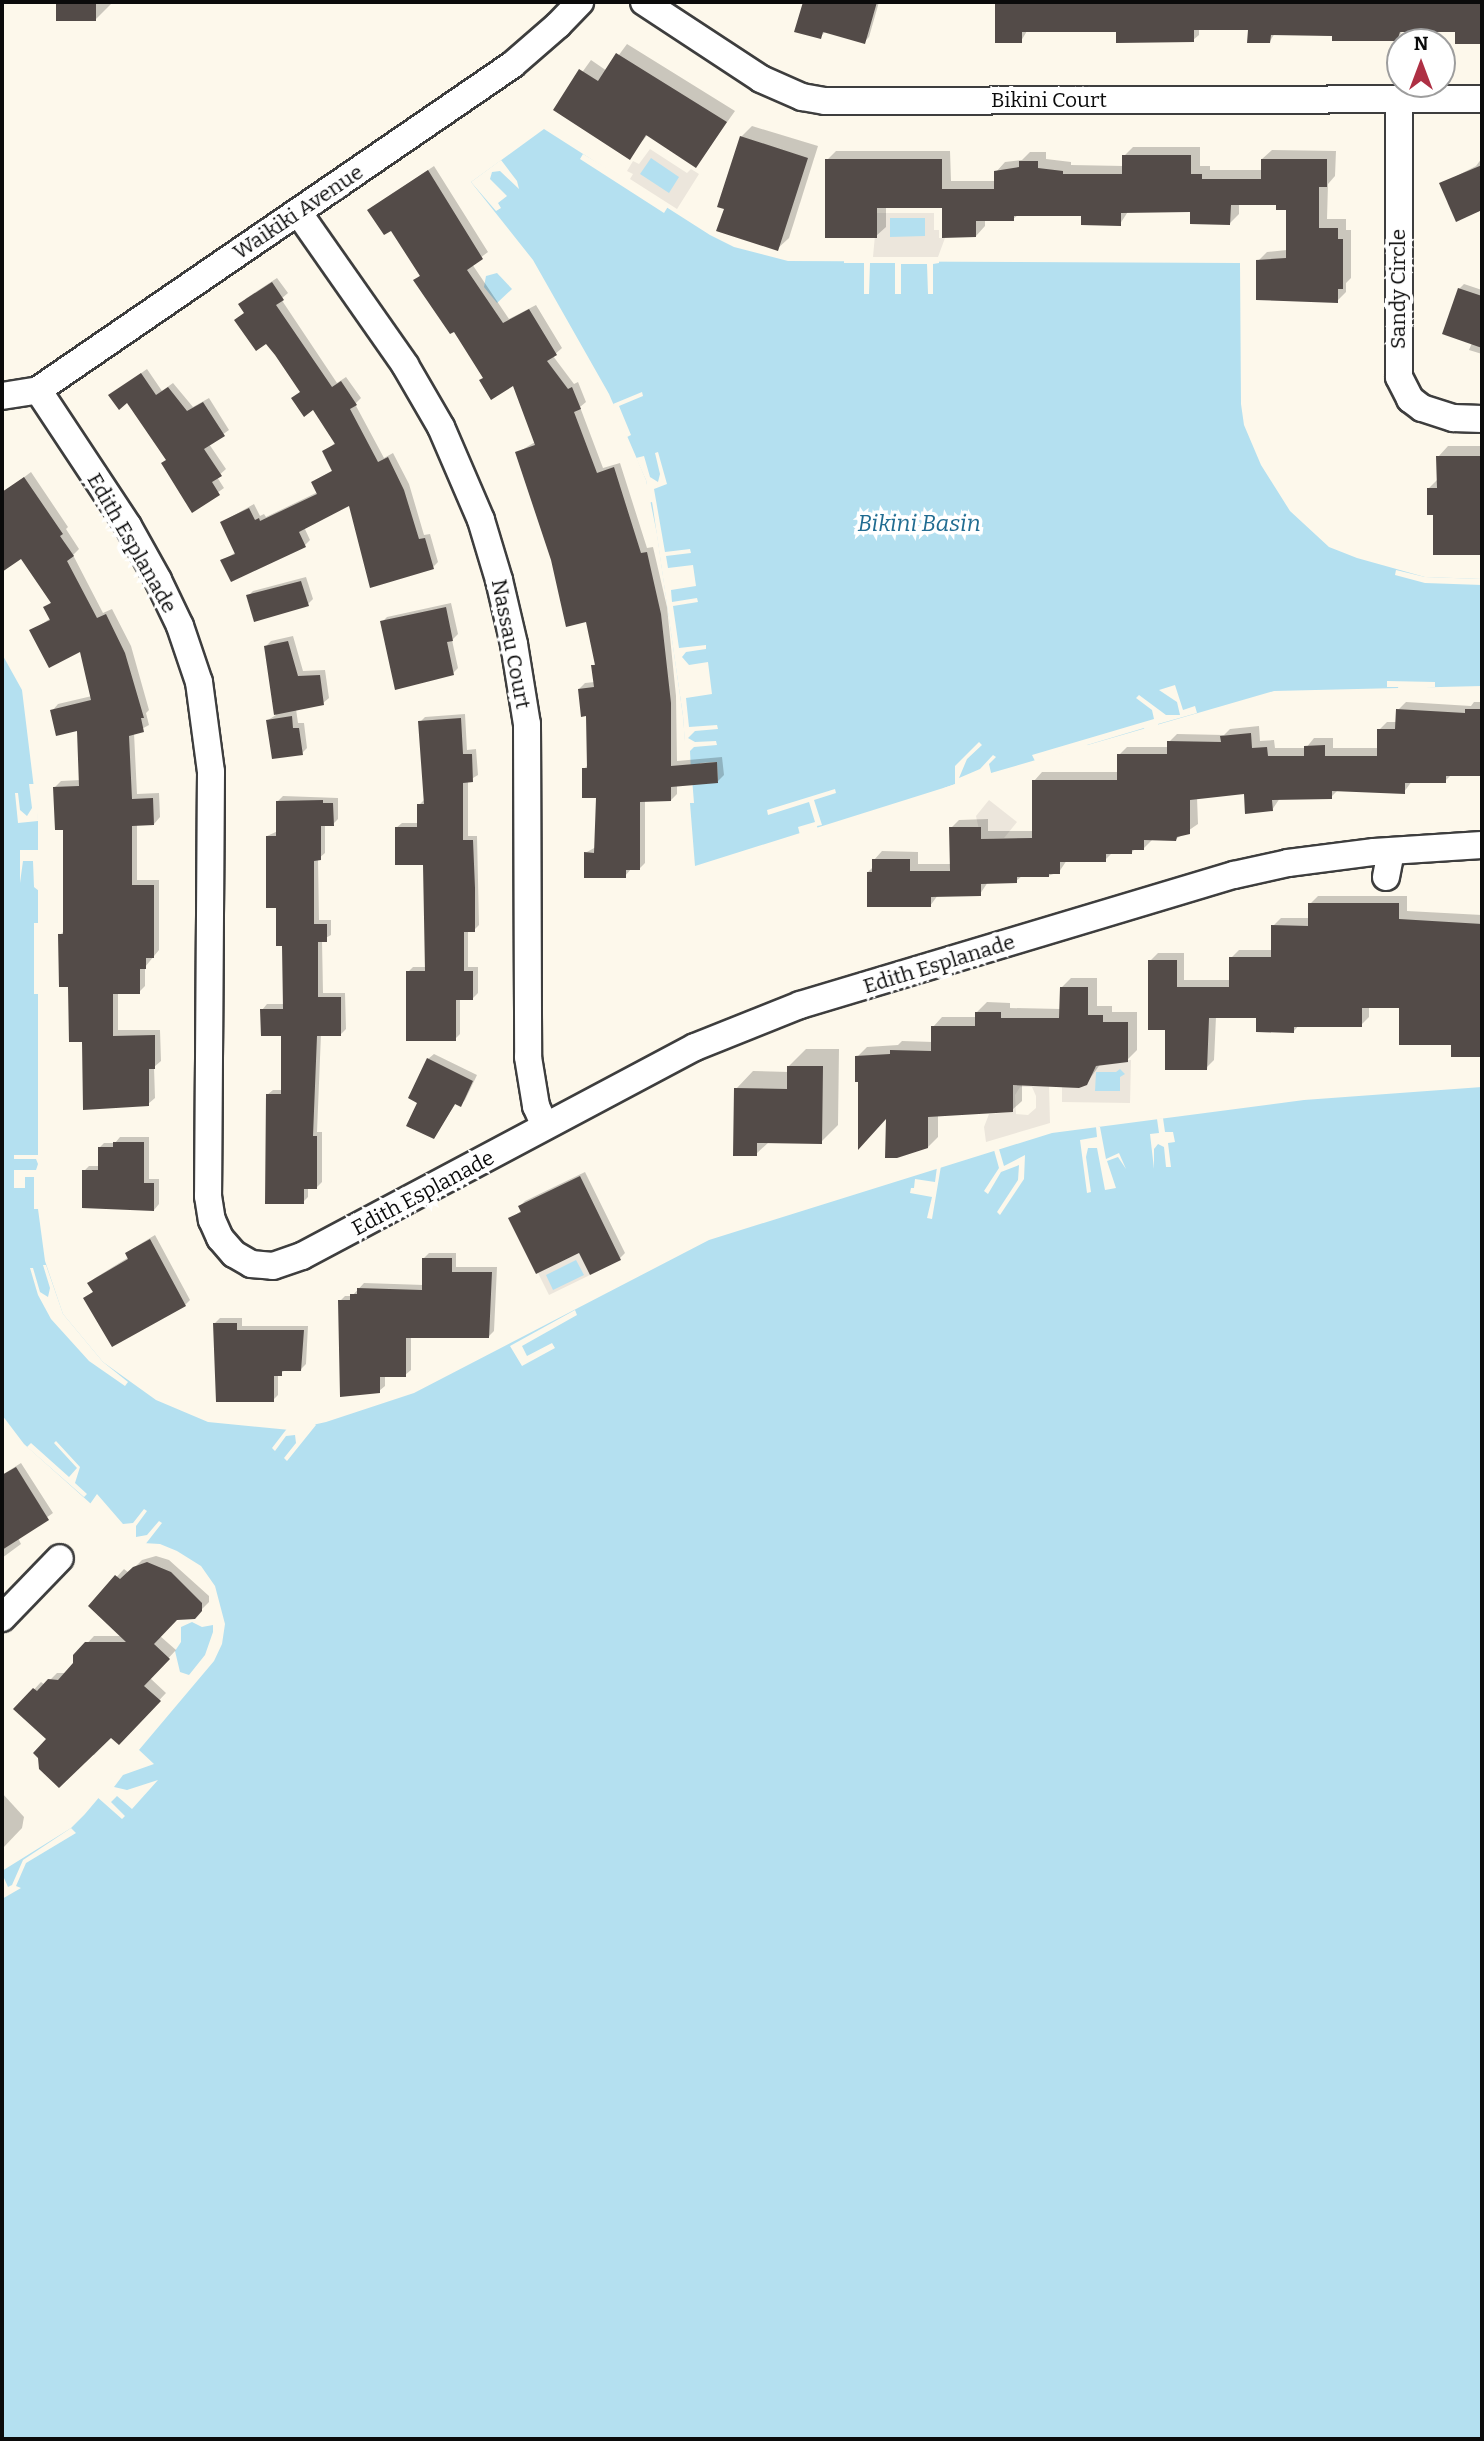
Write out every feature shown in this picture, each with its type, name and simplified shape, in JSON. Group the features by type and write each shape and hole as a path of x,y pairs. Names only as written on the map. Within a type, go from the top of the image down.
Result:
{"street":[{"name":"Waikiki Avenue","path":"2,396 38,390 512,65 580,2"},
{"name":"Bikini Court","path":"644,2 761,79 802,97 825,101 1482,99"},
{"name":"Sandy Circle","path":"1399,99 1399,377 1410,399 1422,408 1453,418 1482,419"},
{"name":"Nassau Court","path":"298,212 405,365 441,427 473,498 499,580 516,654 527,724 528,1057 536,1106 545,1126"},
{"path":"2,412 23,403 38,390"},
{"name":"Edith Esplanade","path":"38,390 128,526 158,580 180,626 200,682 211,772 208,1196 212,1220 225,1245 251,1264 273,1266 293,1260 466,1171 695,1047 800,1005 1234,875 1334,869 1391,851 1482,845"},
{"path":"1386,877 1391,851"},
{"path":"2,1618 60,1558"}],"shaded area":[{"path":"650,149 687,173 691,169 699,174 677,209 630,179 633,174 627,171 633,161 639,164"},
{"path":"877,213 934,213 934,230 939,230 939,238 945,238 938,257 873,257"},
{"path":"989,800 1017,822 1004,838 981,839 976,816"},
{"path":"1131,1060 1130,1103 1062,1102 1062,1085 1078,1088 1096,1066"},
{"path":"1013,1085 1049,1086 1050,1123 986,1142 984,1127 989,1114 1013,1112","holes":["1020,1087 1032,1087 1036,1096 1036,1108 1028,1115 1016,1114 1015,1095"]},
{"path":"579,1253 590,1275 549,1295 538,1273"}],"water":[{"name":"Bikini Basin","path":"544,129 710,235 734,247 788,261 1240,263 1241,404 1244,425 1261,465 1290,511 1329,547 1357,558 1425,577 1482,579 1482,686 1274,691 991,773 695,866 683,716 657,534 646,480 609,394 533,260 471,182"},
{"path":"651,158 679,177 669,193 640,174"},
{"path":"890,218 925,218 925,236 890,237"},
{"path":"497,273 512,289 497,303 484,287 486,276"},
{"path":"2,654 22,690 38,821 38,1209 45,1261 63,1314 103,1362 156,1400 208,1422 290,1430 326,1422 414,1393 709,1240 1052,1133 1304,1100 1482,1087 1482,2439 2,2439 2,1871 71,1828 85,1814 214,1661 222,1644 225,1624 215,1586 201,1566 160,1544 143,1543 90,1503 24,1444 2,1415"},
{"path":"1120,1069 1125,1074 1120,1077 1120,1091 1095,1091 1096,1072 1116,1072"},
{"path":"576,1260 584,1275 553,1290 546,1275"},
{"path":"192,1622 202,1627 213,1625 213,1632 205,1655 189,1675 180,1672 175,1651 181,1642 181,1627"}],"pier":[{"path":"583,154 669,205 664,213 580,159"},
{"path":"501,160 517,181 519,189 500,171 492,172 490,179 507,196 498,203 501,208 496,211 471,182"},
{"path":"844,260 939,260 939,263 933,264 933,294 928,294 927,264 901,264 901,294 895,294 895,263 870,263 869,294 864,294 864,263 844,263"},
{"path":"642,392 643,396 619,406 631,435 627,437 625,433 621,434 613,404"},
{"path":"658,452 667,484 654,489 665,552 690,549 691,553 666,556 668,568 693,565 696,586 671,590 672,602 697,598 698,602 673,606 679,648 706,645 706,649 686,652 682,657 689,665 708,662 712,694 686,698 689,727 717,725 718,729 695,731 688,738 695,742 716,741 717,745 694,747 690,751 691,771 700,770 700,763 717,762 718,782 701,784 692,778 694,803 688,803 687,765 684,765 682,746 685,745 683,716 652,502 648,503 644,486 647,485 646,480 636,458 644,456 650,477 658,482 660,474 655,453"},
{"path":"1396,570 1425,577 1482,579 1482,585 1425,583 1395,575"},
{"path":"1387,681 1435,682 1435,687 1399,691 1398,687 1387,687"},
{"path":"1175,685 1183,710 1195,706 1197,713 1158,724 1158,728 1145,731 1144,728 1087,745 1088,748 1071,754 1069,751 1035,761 1032,755 1154,719 1152,710 1136,698 1139,695 1166,715 1180,715 1177,702 1159,690"},
{"path":"979,742 982,745 967,759 959,778 980,769 993,755 996,757 989,764 992,777 945,791 944,788 955,784 955,766"},
{"path":"29,784 37,784 38,821 18,823 15,793 18,793 20,810 27,816 32,808"},
{"path":"835,789 836,793 814,800 822,825 817,826 818,830 800,835 798,827 815,822 809,802 768,815 767,810"},
{"path":"20,850 39,850 39,870 43,870 43,885 39,886 39,891 34,887 33,861 23,861 20,883"},
{"path":"34,923 39,923 39,949 43,950 39,994 34,994"},
{"path":"1163,1118 1165,1132 1173,1132 1175,1142 1168,1143 1171,1167 1166,1167 1164,1147 1158,1144 1154,1149 1154,1169 1150,1134 1159,1133 1157,1119"},
{"path":"1096,1127 1100,1127 1106,1159 1119,1153 1126,1169 1118,1157 1107,1161 1116,1188 1105,1190 1097,1148 1088,1148 1086,1157 1091,1192 1087,1193 1080,1140 1097,1137"},
{"path":"999,1149 1004,1166 1025,1155 1024,1179 1000,1215 997,1212 1018,1180 1019,1165 1001,1172 988,1194 984,1191 999,1168 994,1150"},
{"path":"14,1155 42,1155 38,1209 34,1209 34,1177 25,1177 25,1188 14,1188 14,1170 36,1170 36,1159 14,1159"},
{"path":"941,1166 932,1219 927,1218 932,1197 910,1193 911,1188 914,1188 915,1179 935,1182 937,1167"},
{"path":"43,1265 46,1265 63,1314 103,1362 128,1382 125,1386 89,1361 51,1319 38,1295 30,1268 33,1268 40,1292 48,1297 50,1288"},
{"path":"575,1310 577,1315 522,1346 527,1356 552,1343 555,1348 522,1366 510,1346"},
{"path":"313,1422 316,1425 287,1461 284,1458 296,1443 295,1435 286,1436 275,1451 272,1448 289,1426"},
{"path":"56,1441 80,1467 75,1483 87,1494 84,1497 27,1447 31,1443 69,1477 77,1468 54,1443"},
{"path":"97,1494 123,1524 133,1523 144,1509 147,1511 136,1526 136,1537 147,1535 159,1521 162,1523 144,1546 90,1504"},
{"path":"138,1749 154,1764 123,1775 114,1787 127,1790 158,1780 132,1809 117,1796 111,1802 125,1816 122,1819 96,1796"},
{"path":"71,1828 76,1833 26,1863 16,1886 21,1888 2,1899 2,1880 4,1878 8,1887 12,1885 23,1860"}],"building":[{"path":"56,2 96,2 96,21 56,21"},
{"path":"803,2 877,2 865,44 823,32 821,39 794,32"},
{"path":"995,2 1482,4 1482,44 1456,44 1456,28 1386,28 1386,41 1332,41 1332,36 1271,35 1270,43 1247,43 1248,30 1194,30 1194,42 1116,43 1116,32 1022,32 1022,43 995,43"},
{"path":"616,53 727,122 696,168 646,135 630,160 553,110 579,69 598,81"},
{"path":"740,136 808,158 778,251 716,231 724,209 717,207"},
{"path":"1122,155 1191,155 1191,174 1202,174 1202,179 1261,179 1261,159 1327,159 1327,187 1319,187 1319,228 1338,228 1338,239 1343,239 1343,289 1338,289 1338,303 1256,300 1256,260 1286,258 1286,210 1276,210 1276,205 1231,205 1230,225 1190,224 1190,212 1121,213 1121,226 1081,225 1081,216 1014,216 1014,221 976,221 976,237 942,238 942,208 877,208 877,238 825,238 825,159 942,159 942,189 994,189 994,171 1019,167 1019,161 1038,161 1038,168 1063,171 1063,174 1122,174"},
{"path":"1482,165 1482,210 1456,222 1439,183"},
{"path":"428,170 483,259 467,270 503,323 529,309 557,355 547,361 568,389 572,387 581,409 574,412 597,473 614,467 641,553 647,552 661,614 671,703 671,766 717,762 718,783 671,787 671,801 640,802 640,870 626,870 626,878 584,878 584,852 594,853 596,798 582,798 582,768 587,768 586,716 581,717 578,689 594,687 591,665 595,665 586,622 566,627 551,560 515,452 535,445 513,386 491,400 479,380 483,378 454,332 450,334 413,280 420,276 391,231 384,235 367,210"},
{"path":"272,282 284,300 276,305 332,387 341,381 357,405 350,409 378,462 388,457 404,490 419,539 425,538 434,569 370,588 349,506 299,532 306,547 231,582 220,560 235,554 220,522 249,508 255,520 259,518 260,521 317,494 311,482 332,471 322,451 335,444 313,410 304,417 291,398 300,392 275,355 266,344 256,351 234,320 244,313 238,304"},
{"path":"1458,288 1482,296 1482,348 1442,334"},
{"path":"141,373 156,395 168,387 187,411 203,402 225,436 204,449 222,476 212,482 220,495 192,513 161,463 166,460 127,403 119,410 108,395"},
{"path":"1436,456 1482,456 1482,555 1433,555 1433,515 1427,515 1427,488 1437,488"},
{"path":"24,477 63,534 60,536 74,556 67,561 97,618 106,614 125,653 144,718 141,718 144,732 129,736 132,799 153,798 154,825 132,826 132,885 154,885 154,958 146,958 146,969 140,969 140,994 113,994 113,1036 155,1035 155,1069 149,1069 149,1106 83,1110 82,1042 69,1042 68,987 59,987 58,934 63,934 63,830 55,830 53,787 79,786 77,731 56,736 50,710 91,700 80,652 49,668 29,630 50,620 43,607 51,603 21,559 2,572 2,492"},
{"path":"301,581 309,606 254,622 246,595"},
{"path":"446,607 453,641 447,642 454,675 395,690 380,621"},
{"path":"288,641 298,676 320,675 324,705 274,715 264,646"},
{"path":"1396,709 1465,713 1465,709 1482,709 1482,776 1446,776 1446,783 1405,783 1405,794 1332,791 1332,799 1272,800 1273,811 1245,814 1244,794 1190,800 1190,834 1177,837 1176,841 1144,840 1144,850 1132,850 1132,854 1106,854 1106,862 1060,862 1060,874 1049,874 1049,877 1017,877 1017,883 981,884 981,896 931,897 931,907 867,907 867,872 872,872 872,859 910,859 910,871 950,871 949,827 981,827 981,839 1032,838 1032,780 1117,780 1117,754 1167,754 1167,741 1221,742 1220,736 1251,733 1252,748 1267,747 1268,756 1304,756 1304,746 1325,745 1325,756 1377,756 1377,729 1395,729"},
{"path":"292,716 293,728 299,728 303,755 272,759 266,720"},
{"path":"461,718 463,754 472,754 473,782 463,783 463,840 473,840 475,932 464,932 464,971 473,971 473,1000 456,1000 456,1041 406,1041 406,971 425,971 423,865 395,865 395,827 417,827 417,804 424,804 418,721"},
{"path":"323,800 323,803 333,803 334,826 321,826 321,860 314,861 314,924 327,924 327,942 318,942 318,997 341,997 341,1036 317,1036 313,1136 317,1136 317,1189 304,1189 304,1204 265,1204 266,1094 281,1094 281,1036 261,1036 260,1009 283,1009 282,946 276,946 276,908 266,908 266,836 276,836 276,801"},
{"path":"1308,903 1399,903 1399,919 1482,924 1482,1057 1451,1057 1451,1045 1399,1045 1399,1008 1362,1008 1362,1027 1294,1027 1294,1033 1256,1032 1256,1018 1209,1018 1207,1070 1165,1070 1165,1030 1148,1030 1148,960 1177,960 1177,987 1229,987 1229,957 1271,957 1271,925 1308,926"},
{"path":"1060,987 1088,987 1088,1015 1103,1015 1103,1022 1128,1022 1128,1062 1096,1066 1087,1085 1079,1088 1013,1085 1013,1112 928,1117 928,1148 897,1158 885,1158 886,1119 858,1150 858,1082 855,1082 855,1056 890,1054 890,1050 931,1051 931,1026 975,1026 975,1012 1001,1012 1001,1018 1059,1018"},
{"path":"427,1058 473,1081 461,1107 455,1104 434,1139 406,1126 417,1103 408,1098"},
{"path":"787,1066 823,1066 822,1144 757,1143 757,1156 733,1156 734,1088 787,1089"},
{"path":"113,1142 144,1142 144,1183 154,1183 154,1211 82,1208 82,1170 98,1170 98,1147 113,1147"},
{"path":"580,1176 621,1260 590,1275 579,1253 536,1274 508,1218 521,1212 518,1206"},
{"path":"150,1239 186,1306 112,1347 83,1298 93,1292 87,1283 128,1259 125,1253"},
{"path":"422,1258 452,1258 452,1272 492,1272 489,1338 406,1338 406,1377 380,1377 380,1393 340,1397 338,1300 350,1300 350,1294 357,1294 357,1288 422,1290"},
{"path":"213,1323 237,1323 237,1330 304,1330 301,1371 282,1371 282,1376 274,1376 274,1402 216,1402"},
{"path":"16,1467 49,1520 2,1550 2,1475"},
{"path":"147,1562 171,1572 202,1603 202,1611 195,1619 177,1620 154,1644 170,1659 144,1686 161,1701 119,1745 111,1738 59,1788 39,1769 38,1758 33,1753 46,1739 13,1709 33,1688 37,1691 48,1679 58,1680 73,1663 73,1655 85,1642 126,1642 88,1606 115,1575 120,1579 133,1567"}]}
